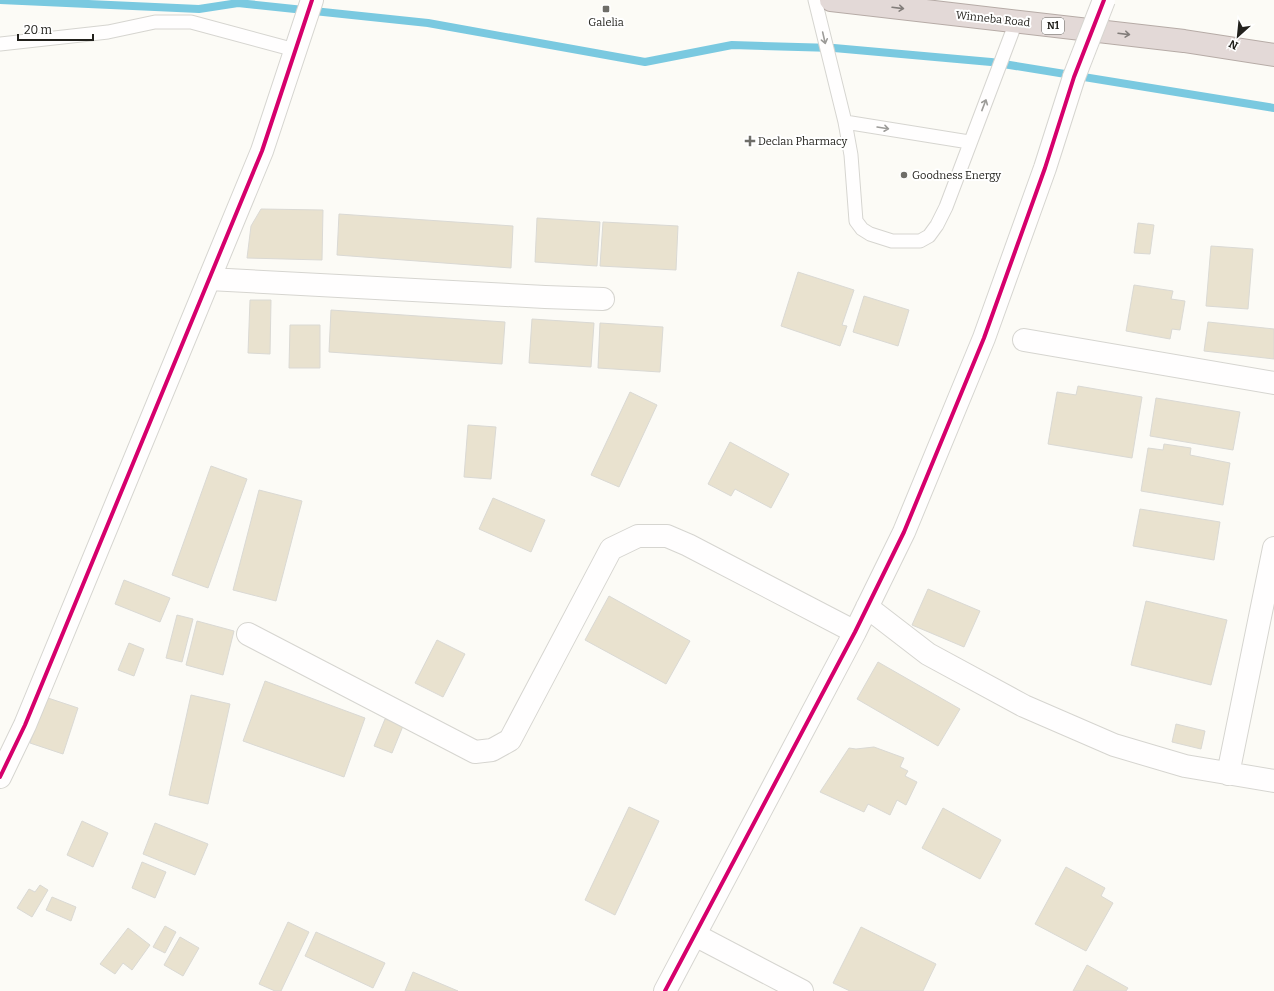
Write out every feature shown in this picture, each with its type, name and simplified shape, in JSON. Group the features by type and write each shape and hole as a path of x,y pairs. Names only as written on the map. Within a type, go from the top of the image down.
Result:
{"highway":[{"name":"Winneba Road","path":"831,0 1184,41 1274,55"}],"street":[{"path":"0,777 25,725 262,150 312,0"},
{"path":"665,991 855,632 904,532 984,338 1045,168 1074,77 1104,0"},
{"path":"209,279 603,299"},
{"path":"1024,340 1274,382"},
{"path":"248,634 475,752 492,750 510,740 611,549 638,536 667,536 688,545 855,632"},
{"path":"1228,774 1274,548"},
{"path":"867,607 928,654 1024,706 1114,745 1185,766 1274,781"},
{"path":"695,935 802,991"}],"lane":[{"path":"815,0 845,122 851,155 856,221 862,229 870,234 892,241 920,241 929,236 937,225 946,207 969,142 1016,22"},
{"path":"0,44 108,32 155,22 191,22 295,50"},
{"path":"845,122 969,142"}],"building":[{"path":"261,209 323,210 322,260 247,258 251,226"},
{"path":"339,214 513,226 511,268 337,255"},
{"path":"537,218 600,222 597,266 535,262"},
{"path":"603,222 678,226 676,270 600,266"},
{"path":"1138,223 1154,225 1150,254 1134,253"},
{"path":"1211,246 1253,249 1248,309 1206,306"},
{"path":"798,272 854,290 842,325 847,326 840,346 781,326"},
{"path":"1134,285 1173,291 1171,299 1185,301 1180,330 1172,329 1170,339 1126,331"},
{"path":"864,296 909,310 898,346 853,332"},
{"path":"250,300 271,300 270,354 248,353"},
{"path":"331,310 505,322 502,364 329,352"},
{"path":"532,319 594,323 591,367 529,363"},
{"path":"1208,322 1274,329 1274,359 1204,351"},
{"path":"600,323 663,327 660,372 598,368"},
{"path":"290,325 320,325 320,368 289,368"},
{"path":"1078,386 1142,397 1132,458 1048,444 1057,392 1076,395"},
{"path":"630,392 657,405 619,487 591,475"},
{"path":"1156,398 1240,412 1233,450 1150,436"},
{"path":"468,425 496,427 491,479 464,477"},
{"path":"730,442 789,474 771,508 735,489 731,496 708,484"},
{"path":"1164,444 1191,448 1190,455 1230,463 1223,505 1141,491 1148,448 1163,450"},
{"path":"211,466 247,479 208,588 172,575"},
{"path":"259,490 302,501 276,601 233,590"},
{"path":"493,498 545,520 531,552 479,529"},
{"path":"1140,509 1220,522 1214,560 1133,546"},
{"path":"124,580 170,598 160,622 115,604"},
{"path":"928,589 980,611 964,647 912,625"},
{"path":"609,596 690,641 666,684 585,640"},
{"path":"1146,601 1227,620 1211,685 1131,665"},
{"path":"177,615 193,619 182,662 166,658"},
{"path":"197,621 234,631 223,675 186,665"},
{"path":"437,640 465,654 443,697 415,683"},
{"path":"129,643 144,649 134,676 118,670"},
{"path":"878,662 960,709 938,746 857,699"},
{"path":"265,681 365,718 344,777 243,741"},
{"path":"191,695 230,704 208,804 169,795"},
{"path":"45,697 78,708 63,754 30,743"},
{"path":"385,719 403,726 392,753 374,746"},
{"path":"1176,724 1205,731 1201,749 1172,742"},
{"path":"874,747 904,758 900,767 908,771 905,776 917,782 906,805 897,800 890,815 868,804 864,812 820,792 849,748 856,749"},
{"path":"629,807 659,821 615,915 585,900"},
{"path":"943,808 1001,840 980,879 922,848"},
{"path":"82,821 108,833 93,867 67,855"},
{"path":"155,823 208,844 195,875 143,854"},
{"path":"142,862 166,872 155,898 132,888"},
{"path":"1066,867 1105,888 1101,896 1113,903 1086,951 1035,924"},
{"path":"40,885 48,890 32,917 17,908 29,889 35,892"},
{"path":"52,897 76,907 71,921 46,910"},
{"path":"288,922 309,932 281,991 275,991 259,984"},
{"path":"165,926 176,932 165,953 153,947"},
{"path":"861,927 936,964 923,991 850,991 833,983"},
{"path":"128,928 150,945 132,970 123,963 115,974 100,964"},
{"path":"316,932 385,963 373,988 305,956"},
{"path":"180,937 199,948 183,976 164,965"},
{"path":"1087,965 1128,988 1126,991 1073,991"},
{"path":"413,972 458,991 405,991"}],"waterway":[{"path":"0,0 199,9 238,3 428,23 645,62 732,45 834,48 991,62 1274,108"}],"cycle path":[{"path":"0,777 25,725 262,151 312,0"},
{"path":"665,991 855,632 904,532 984,338 1045,168 1074,77 1104,0"}],"place":[{"name":"Galelia","path":"606,9"},
{"name":"Declan Pharmacy","path":"750,141"},
{"name":"Goodness Energy","path":"904,175"}]}
